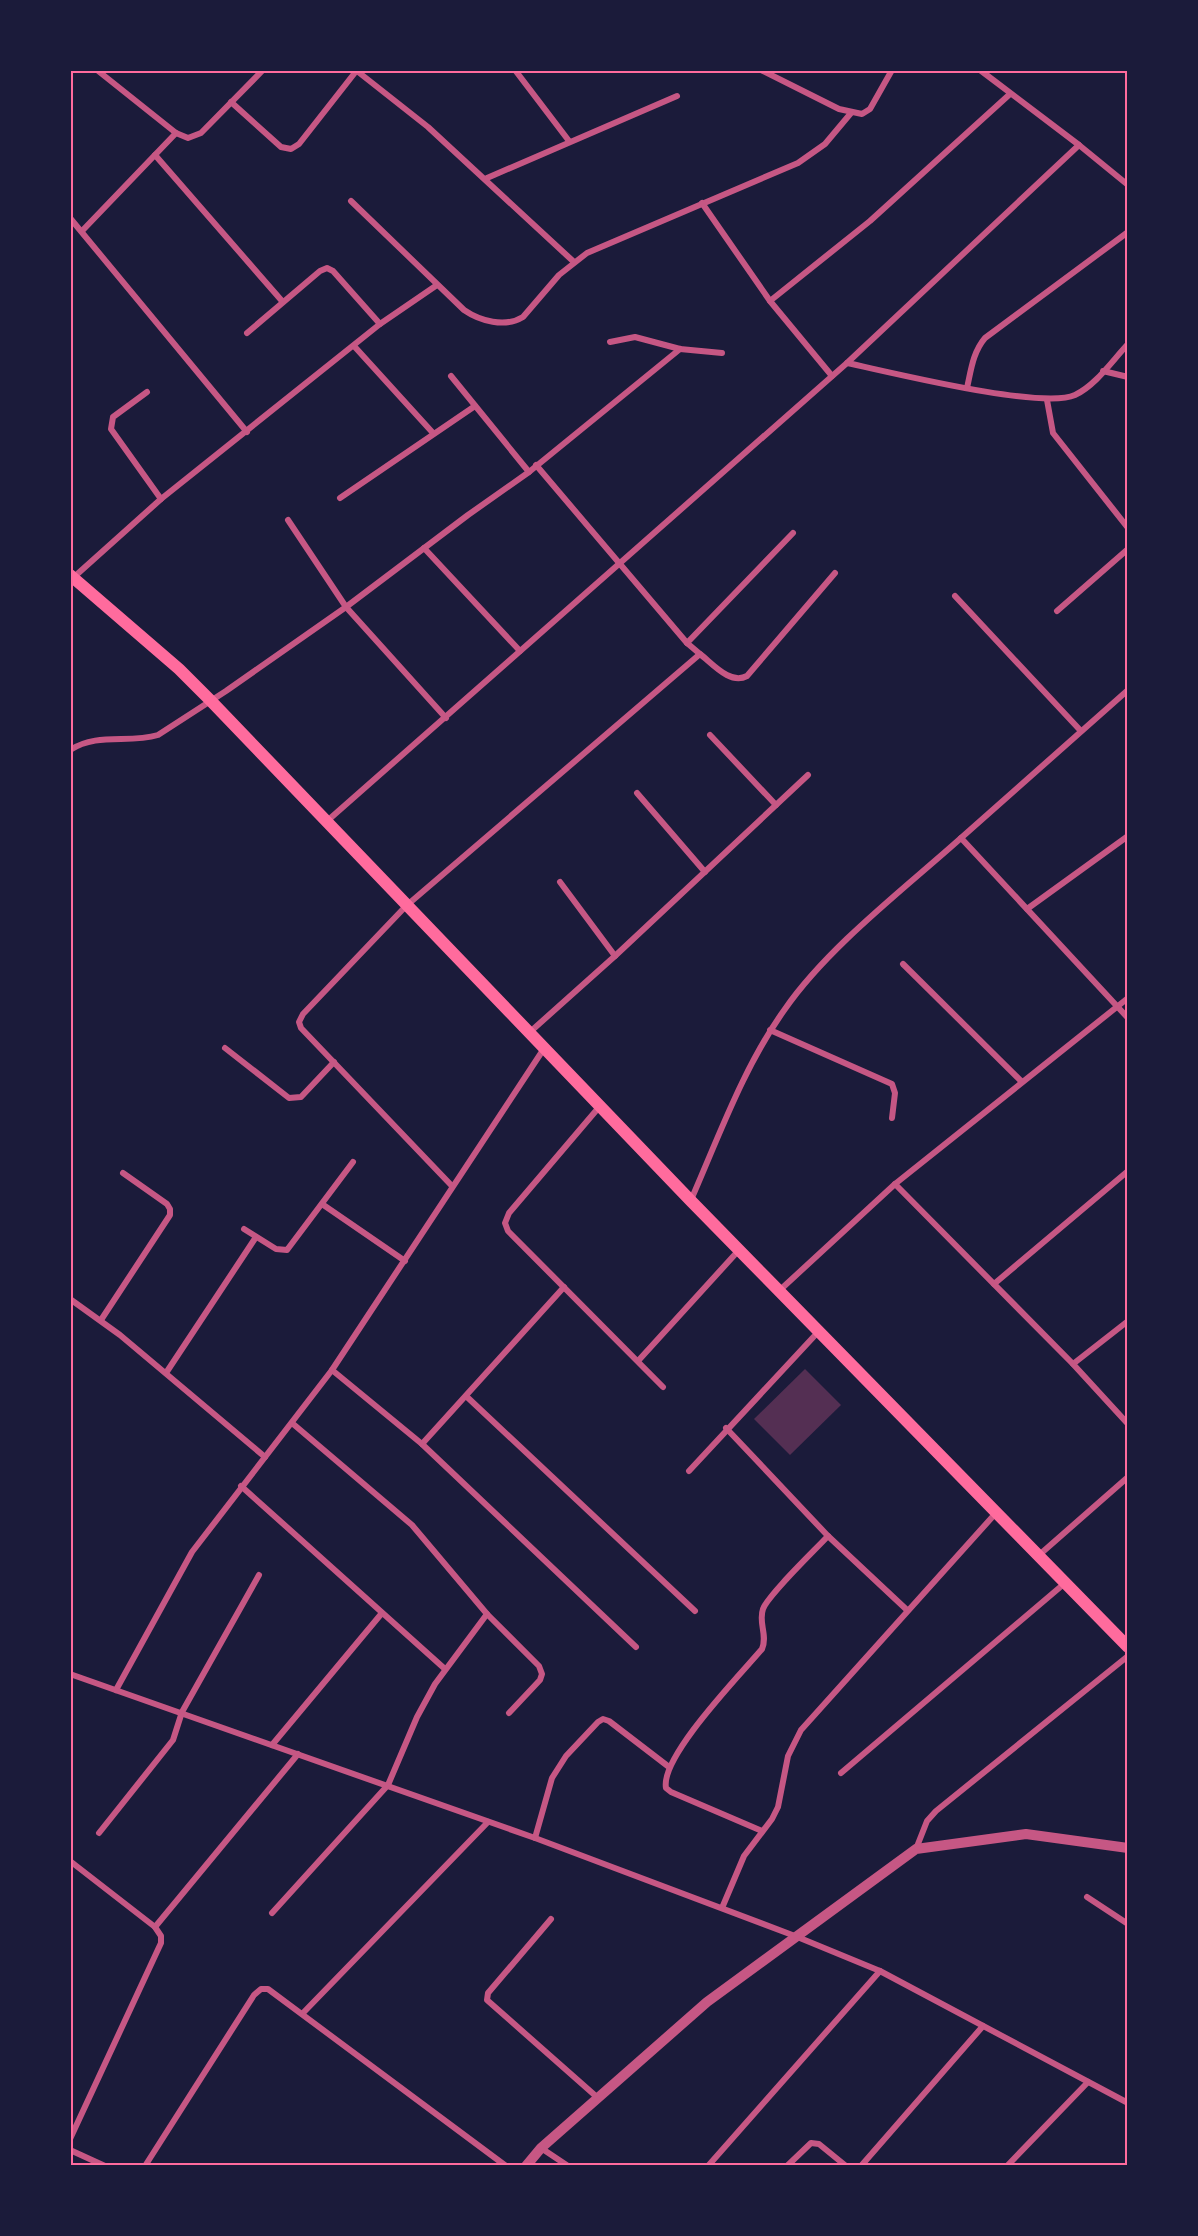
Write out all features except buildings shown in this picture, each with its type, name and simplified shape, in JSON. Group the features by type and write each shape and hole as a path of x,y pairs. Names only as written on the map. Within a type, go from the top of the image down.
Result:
{"main road":[{"path":"72,576 179,669 211,701 691,1201 780,1290 995,1514 1128,1647"}],"street":[{"path":"97,70 176,133 188,138 201,133 263,70"},
{"path":"515,70 569,141"},
{"path":"761,70 851,113 862,114 870,110 892,70"},
{"path":"980,70 1079,145 1128,186"},
{"path":"231,102 282,147 291,149 299,144 357,71 428,127 487,178 574,262"},
{"path":"770,302 870,221 1010,94"},
{"path":"487,178 677,96"},
{"path":"351,201 437,285 473,316 483,320 516,321 559,274 587,253 812,155 851,113"},
{"path":"82,231 176,133"},
{"path":"326,822 847,363 1079,145"},
{"path":"155,155 282,301"},
{"path":"702,203 770,302 832,376"},
{"path":"70,218 247,432"},
{"path":"967,388 975,353 985,338 1128,232"},
{"path":"246,333 282,301 327,268 333,271 380,324"},
{"path":"72,576 161,499 380,324 437,285"},
{"path":"610,342 635,338 680,349 722,353"},
{"path":"847,363 967,388 1047,400 1062,400 1078,394 1128,344"},
{"path":"354,346 434,433"},
{"path":"70,750 93,739 145,739 158,735 211,701 346,607 529,472 680,349"},
{"path":"1103,371 1128,377"},
{"path":"452,376 529,472"},
{"path":"147,392 113,417 110,423 111,429 161,499"},
{"path":"1047,400 1053,433 1128,528"},
{"path":"340,498 475,406"},
{"path":"536,465 687,643 732,679 740,680 747,676 835,573"},
{"path":"288,520 346,607 446,718"},
{"path":"687,643 792,533"},
{"path":"424,548 520,651"},
{"path":"1057,612 1128,549"},
{"path":"955,596 1080,730"},
{"path":"452,1186 302,1028 300,1022 303,1014 406,906 700,654"},
{"path":"691,1201 753,1061 786,1007 826,961 1080,730 1128,690"},
{"path":"710,735 776,805"},
{"path":"530,1032 615,956 808,775"},
{"path":"637,793 705,872"},
{"path":"1027,909 1128,836"},
{"path":"961,838 1128,1018"},
{"path":"560,882 615,956"},
{"path":"903,964 1021,1081"},
{"path":"780,1290 895,1184 1021,1081 1128,998"},
{"path":"770,1030 892,1084 895,1093 892,1118"},
{"path":"116,1689 178,1573 241,1486 332,1370 545,1047"},
{"path":"225,1048 289,1098 301,1097 334,1062"},
{"path":"601,1105 509,1213 505,1223 508,1231 663,1387"},
{"path":"244,1229 276,1249 287,1250 353,1162"},
{"path":"994,1284 1128,1171"},
{"path":"100,1320 170,1215 167,1204 123,1173"},
{"path":"895,1184 1073,1364 1128,1424"},
{"path":"322,1204 405,1261"},
{"path":"166,1373 256,1237"},
{"path":"638,1361 740,1249"},
{"path":"422,1444 564,1287"},
{"path":"70,1299 166,1373 265,1457"},
{"path":"1073,1364 1128,1321"},
{"path":"689,1471 726,1428 819,1331"},
{"path":"332,1370 422,1444 636,1647"},
{"path":"466,1396 695,1611"},
{"path":"292,1423 412,1525 487,1614 542,1670 540,1680 509,1713"},
{"path":"726,1428 828,1536 907,1610"},
{"path":"1038,1556 1128,1478"},
{"path":"241,1486 445,1669"},
{"path":"722,1908 744,1856 778,1808 788,1756 801,1730 995,1514"},
{"path":"762,1831 671,1792 666,1788 664,1780 669,1767 696,1727 762,1649 765,1634 761,1619 765,1604 828,1536"},
{"path":"99,1833 173,1740 182,1712 259,1575"},
{"path":"841,1773 1065,1583"},
{"path":"272,1745 382,1613"},
{"path":"272,1913 388,1785 417,1717 445,1669 487,1614"},
{"path":"916,1849 927,1821 936,1812 1128,1656"},
{"path":"70,1682 73,1675 182,1712 536,1838 795,1936 880,1971 1128,2103"},
{"path":"536,1838 552,1779 566,1756 598,1722 609,1721 669,1767"},
{"path":"155,1927 298,1754"},
{"path":"303,2013 488,1822"},
{"path":"526,2166 541,2148 707,2002 916,1849 1026,1834 1128,1848"},
{"path":"70,2139 161,1943 161,1936 155,1927 71,1861"},
{"path":"1087,1897 1128,1924"},
{"path":"550,1919 488,1993 487,2000 598,2098"},
{"path":"708,2166 880,1971"},
{"path":"145,2166 254,1995 261,1989 268,1989 303,2013 506,2166"},
{"path":"861,2166 983,2026"},
{"path":"1007,2166 1088,2082"},
{"path":"787,2166 811,2143 819,2144 846,2166"},
{"path":"541,2148 568,2166"},
{"path":"70,2150 105,2166"}]}
